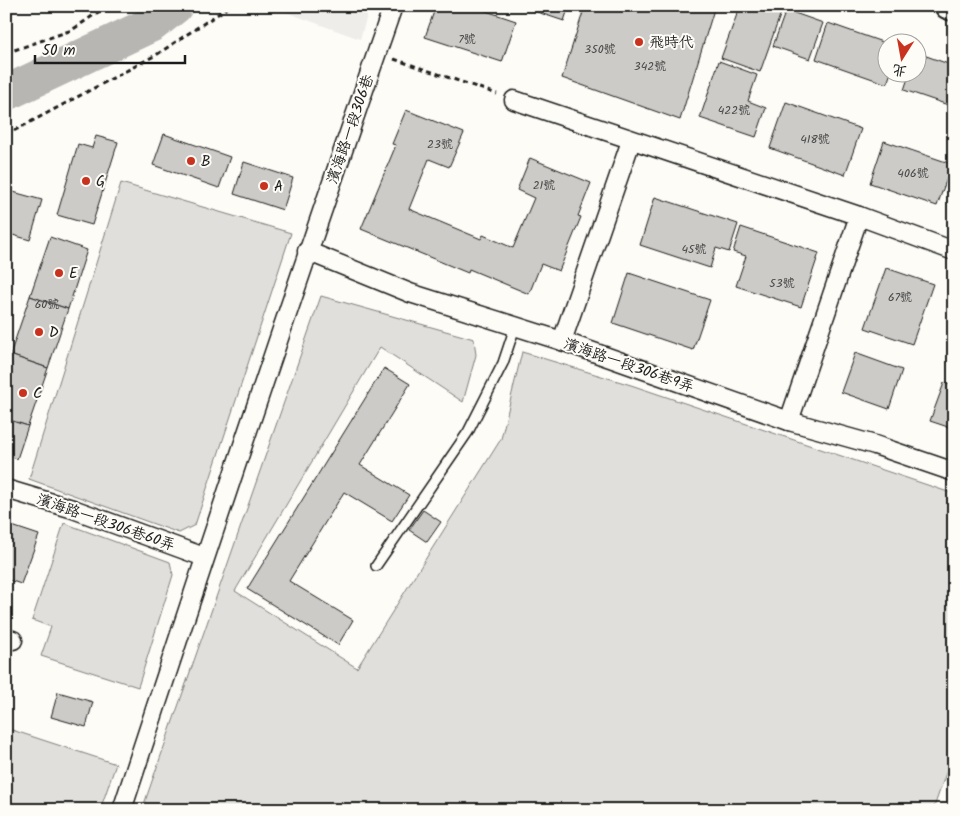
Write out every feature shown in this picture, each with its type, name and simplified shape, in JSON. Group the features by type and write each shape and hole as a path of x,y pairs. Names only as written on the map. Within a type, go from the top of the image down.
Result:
{"street":[{"name":"濱海路一段306巷","path":"122,810 204,557 307,251 393,6"},
{"path":"948,6 954,8"},
{"path":"514,100 858,216 954,251"},
{"path":"562,341 631,141"},
{"path":"789,421 858,216"},
{"name":"濱海路一段306巷9弄","path":"307,251 410,293 562,341 789,421 875,445 954,472"},
{"name":"濱海路一段306巷60弄","path":"6,489 73,509 204,557"}],"lane":[{"path":"376,566 468,432 503,363 515,327"}],"path":[{"path":"6,53 72,30 107,6"},
{"path":"6,135 156,55 230,6"},
{"path":"377,53 514,100"}],"shaded area":[{"path":"269,6 370,6 360,39"},
{"path":"121,183 291,233 195,525 179,533 29,479"},
{"path":"321,296 474,339 476,355 463,402 380,347 235,591 357,668 501,439 522,352 631,385 954,494 954,750 933,810 142,810"},
{"path":"64,523 170,562 173,575 138,687 41,656 51,627 32,620"},
{"path":"6,728 116,764 100,810 18,810 6,806"}],"building":[{"path":"6,6 15,6 10,8 6,18"},
{"path":"436,6 481,6 480,9 516,21 502,62 425,37"},
{"path":"529,6 569,6 564,21 528,9"},
{"name":"飛時代","path":"585,6 715,6 680,120 562,78"},
{"path":"740,6 772,6 782,10 760,72 721,58"},
{"path":"786,10 823,23 810,59 773,46"},
{"path":"828,23 878,40 878,81 816,59"},
{"path":"928,57 954,66 954,107 904,90 907,82 928,82"},
{"path":"719,61 757,75 748,101 766,108 756,137 700,118"},
{"path":"786,102 861,129 845,175 770,148"},
{"path":"406,110 464,133 449,167 429,159 409,209 481,239 483,235 513,248 534,198 517,190 530,158 591,183 578,216 581,217 559,271 541,264 529,294 469,269 468,273 361,229 396,145 392,144"},
{"name":"B","path":"164,134 230,157 219,188 153,165"},
{"name":"G","path":"96,136 118,142 92,225 57,215 78,144 92,148"},
{"path":"884,141 952,164 937,206 870,183"},
{"name":"A","path":"244,162 293,178 283,210 234,194"},
{"path":"6,190 42,200 30,240 6,233"},
{"path":"655,197 738,224 729,252 716,248 710,268 640,245"},
{"path":"741,227 819,253 801,307 736,286 746,256 733,252"},
{"name":"E","path":"50,237 87,250 68,309 30,296"},
{"path":"886,268 933,284 912,344 865,328"},
{"path":"629,273 710,300 693,350 613,323"},
{"name":"D","path":"30,296 68,309 48,368 10,355"},
{"path":"855,353 902,370 889,409 841,392"},
{"name":"C","path":"10,355 48,368 28,426 6,419 6,368"},
{"path":"384,368 410,384 360,465 409,495 392,521 344,492 289,581 353,620 338,645 247,589"},
{"path":"944,383 954,386 954,429 930,421"},
{"path":"6,419 28,426 17,459 6,455"},
{"path":"423,510 441,522 427,542 409,530"},
{"path":"6,524 39,535 21,584 6,579"},
{"path":"58,692 93,702 86,727 51,717"}],"waterway":[{"path":"6,93 152,24 175,6"}],"place":[{"name":"飛時代","path":"639,42"},
{"name":"B","path":"191,161"},
{"name":"G","path":"86,181"},
{"name":"A","path":"264,186"},
{"name":"E","path":"59,273"},
{"name":"D","path":"39,332"},
{"name":"C","path":"23,393"}]}
